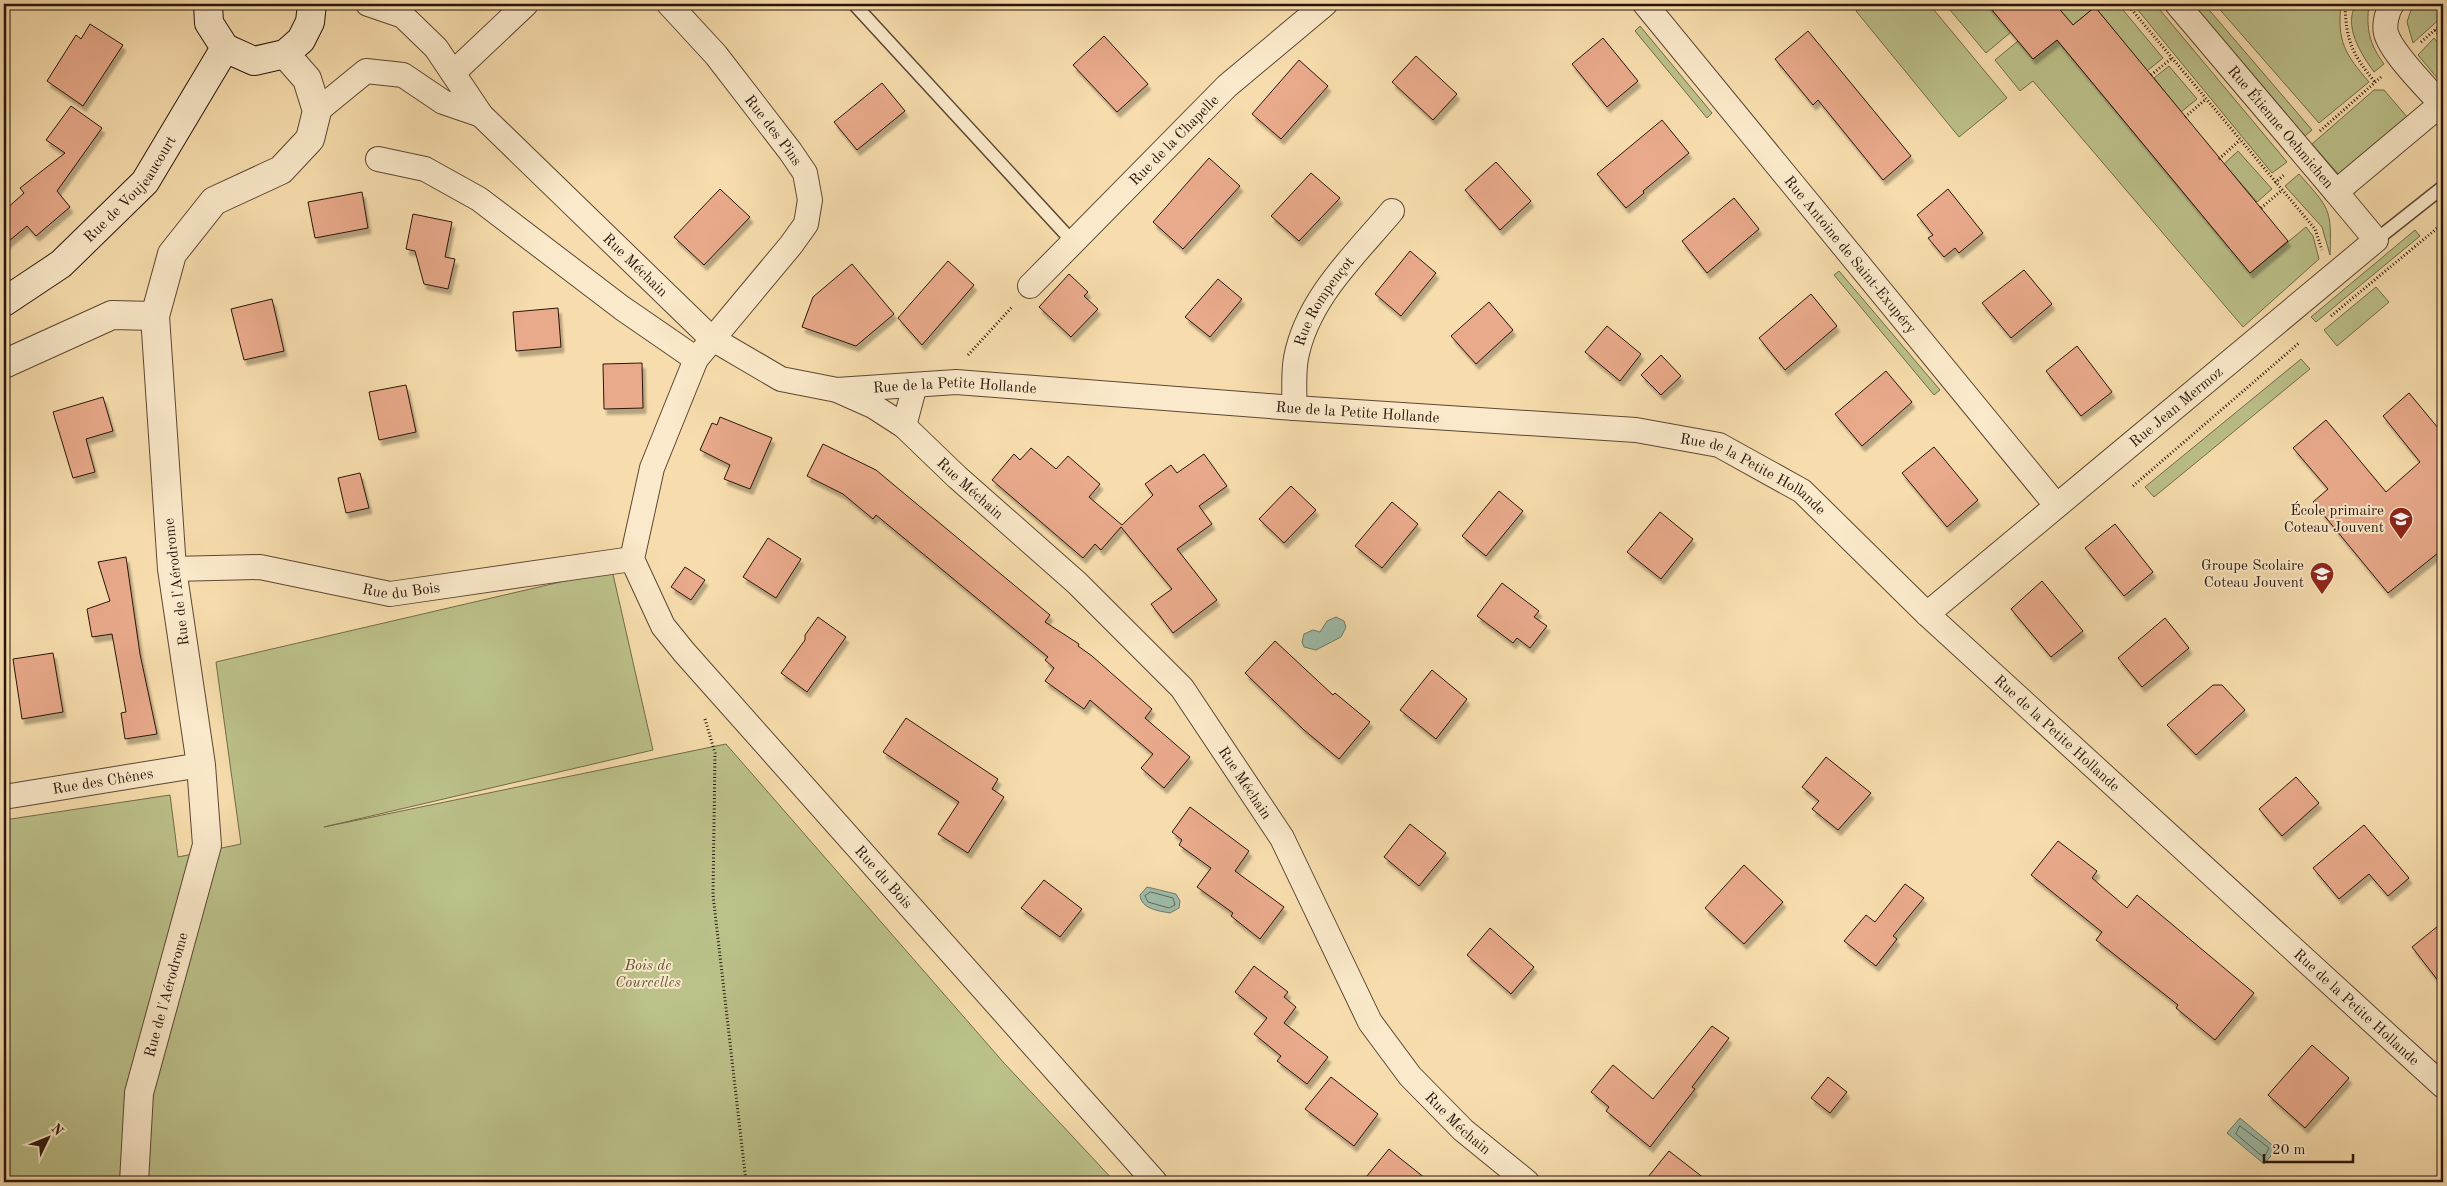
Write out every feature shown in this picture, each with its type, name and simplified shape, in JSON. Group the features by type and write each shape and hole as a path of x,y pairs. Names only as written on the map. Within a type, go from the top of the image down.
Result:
{"street":[{"path":"208,4 209,23 225,48 254,61 286,54 301,40 310,22 312,4"},
{"name":"Rue Méchain","path":"368,4 403,16 436,48 481,115 711,338 781,379 837,390 874,406 904,426 957,477 1077,583 1182,688 1282,838 1370,1022 1410,1076 1463,1130 1528,1182"},
{"path":"454,73 526,4"},
{"name":"Rue des Pins","path":"669,4 716,55 790,151 804,173 810,200 806,224 791,245 748,299 711,338"},
{"name":"Rue de la Chapelle","path":"1030,286 1227,86 1325,4"},
{"name":"Rue Antoine de Saint-Exupéry","path":"1645,4 2056,505"},
{"name":"Rue Étienne Oehmichen","path":"2177,4 2336,192 2442,105 2402,59 2386,33 2388,10 2392,4"},
{"name":"Rue de Voujeaucourt","path":"4,302 61,264 146,182 225,48"},
{"path":"286,54 307,79 317,111"},
{"name":"Rue Méchain","path":"317,111 366,71 403,75 442,102 481,115"},
{"name":"Rue de l'Aérodrome","path":"134,1182 139,1093 208,844 201,765 172,569 155,316 172,254 190,231 214,201 281,170 310,139 317,111"},
{"path":"378,159 425,169 480,199 622,308 696,359"},
{"path":"2336,192 2376,240"},
{"name":"Rue Rompençot","path":"1294,408 1296,358 1309,320 1321,295 1392,210"},
{"name":"Rue Jean Mermoz","path":"1927,614 2376,240"},
{"path":"4,364 112,315 155,316"},
{"path":"632,559 652,468 696,359 711,338"},
{"name":"Rue de la Petite Hollande","path":"837,390 956,382 1294,408 1636,430 1719,445 1802,491 1927,614 2443,1086"},
{"path":"904,426 915,384"},
{"name":"Rue du Bois","path":"172,569 260,566 390,594 632,559 663,626 684,652 1155,1182"},
{"name":"Rue des Chênes","path":"4,797 201,765"}],"lane":[{"path":"854,4 1072,242"},
{"path":"2376,240 2443,187"}],"path":[{"path":"2127,4 2281,191 2315,229 2323,253"},
{"path":"2345,4 2346,26 2356,59 2375,82"},
{"path":"2315,135 2443,23"},
{"path":"2435,30 2443,40"},
{"path":"2151,75 2172,58"},
{"path":"2185,117 2206,99"},
{"path":"2220,159 2240,140"},
{"path":"2261,208 2281,191"},
{"path":"2327,320 2441,225"},
{"path":"956,382 959,368 975,347 1030,286"},
{"path":"2133,486 2304,339"},
{"path":"704,716 716,753 713,894 735,1104 746,1182"}],"green space":[{"path":"1864,4 1929,4 2007,98 1959,137 1856,11"},
{"path":"1945,4 1987,4 2011,32 1986,53"},
{"path":"2055,4 2118,4 2163,58 2147,71 2095,7 2073,25"},
{"path":"2133,4 2155,4 2287,162 2272,173"},
{"path":"2192,4 2204,4 2312,130 2305,136"},
{"path":"2215,4 2341,4 2340,28 2344,47 2369,82 2319,123"},
{"path":"2356,4 2369,4 2368,28 2370,36 2375,50 2384,64 2374,72 2355,40 2352,21"},
{"path":"2413,4 2443,4 2443,16 2413,43 2407,22"},
{"path":"1640,26 1712,113 1707,118 1635,31"},
{"path":"2434,38 2443,49 2443,85 2418,55"},
{"path":"2057,40 2250,273 2306,227 2313,236 2319,259 2243,327 2033,81 2020,91 1995,60 2018,41 2033,59"},
{"path":"2169,66 2197,99 2181,112 2154,78"},
{"path":"2374,90 2384,90 2408,118 2340,176 2312,144"},
{"path":"2238,151 2272,189 2257,202 2224,164"},
{"path":"2299,174 2323,202 2329,218 2330,255 2322,227 2285,186"},
{"path":"2415,230 2420,236 2316,322 2311,317"},
{"path":"1839,271 1940,390 1934,395 1834,275"},
{"path":"2376,287 2389,302 2337,346 2324,330"},
{"path":"2301,359 2310,369 2154,497 2145,487"},
{"name":"Bois de Courcelles","path":"612,570 653,750 324,827 726,744 1004,1063 1115,1182 4,1182 4,820 170,795 178,857 241,844 216,662"}],"water":[{"path":"1336,617 1344,621 1346,627 1341,637 1316,650 1304,647 1302,642 1304,634 1313,630 1320,632 1327,621"},
{"path":"1147,887 1176,894 1180,901 1179,908 1170,913 1147,906 1141,900 1140,895"},
{"path":"2240,1118 2277,1149 2264,1164 2227,1133"}],"building":[{"path":"1987,4 2055,4 2073,25 2095,7 2288,241 2250,273 2057,40 2033,59"},
{"path":"90,24 123,45 83,106 47,81 76,35 81,39"},
{"path":"1808,31 1911,156 1883,180 1818,100 1813,105 1775,59"},
{"path":"1104,36 1148,84 1117,112 1073,65"},
{"path":"1603,38 1638,81 1607,107 1572,64"},
{"path":"1416,56 1457,94 1433,120 1392,82"},
{"path":"1299,60 1328,86 1281,139 1252,114"},
{"path":"882,83 905,111 857,150 834,122"},
{"path":"71,106 102,128 57,191 70,207 36,236 27,226 4,245 4,211 24,193 20,188 65,153 46,140"},
{"path":"1662,120 1689,153 1643,191 1644,193 1626,208 1597,174"},
{"path":"1209,158 1240,186 1183,249 1153,222"},
{"path":"1496,162 1531,201 1500,230 1465,190"},
{"path":"1311,173 1340,198 1299,241 1271,216"},
{"path":"720,189 750,217 704,265 674,237"},
{"path":"1948,189 1983,233 1959,253 1955,248 1944,257 1928,238 1933,235 1917,215"},
{"path":"362,192 368,228 315,238 308,202"},
{"path":"1734,198 1759,229 1707,273 1682,241"},
{"path":"413,214 452,222 445,257 455,259 448,289 424,284 415,251 406,249"},
{"path":"1410,251 1436,273 1401,316 1375,294"},
{"path":"948,261 974,285 922,345 898,318"},
{"path":"852,264 894,314 856,346 802,327 813,297"},
{"path":"2024,270 2052,304 2011,338 1982,303"},
{"path":"1069,274 1088,292 1084,296 1098,309 1071,337 1039,307"},
{"path":"1218,279 1242,299 1210,337 1185,317"},
{"path":"1811,294 1837,326 1785,370 1759,338"},
{"path":"272,299 284,351 244,360 231,309"},
{"path":"1489,302 1513,330 1476,364 1451,336"},
{"path":"558,308 561,347 516,351 513,312"},
{"path":"1607,326 1641,354 1620,381 1585,352"},
{"path":"2077,346 2112,392 2081,416 2046,371"},
{"path":"1661,355 1681,376 1661,395 1641,375"},
{"path":"642,363 643,408 604,409 603,364"},
{"path":"1886,371 1912,402 1862,446 1835,414"},
{"path":"406,385 416,432 379,440 369,392"},
{"path":"2409,393 2443,434 2443,549 2388,593 2313,502 2328,489 2293,448 2326,420 2386,492 2420,462 2383,416"},
{"path":"103,397 113,431 86,439 95,472 73,478 53,412"},
{"path":"720,417 772,438 750,489 724,479 730,465 700,450 712,423 717,425"},
{"path":"823,444 876,470 1050,615 1045,622 1079,644 1078,646 1152,709 1145,718 1190,757 1164,788 1141,768 1153,754 1090,700 1084,709 1045,681 1054,668 1045,660 1048,657 876,515 873,519 843,494 807,476"},
{"path":"1934,447 1978,500 1947,527 1902,473"},
{"path":"1031,448 1056,469 1068,456 1100,484 1089,497 1122,525 1153,495 1145,484 1171,465 1177,473 1204,454 1227,486 1199,506 1212,524 1177,549 1217,600 1173,633 1151,604 1172,589 1121,527 1101,550 1095,544 1083,558 992,480 1014,454 1020,460"},
{"path":"360,473 369,508 346,513 338,478"},
{"path":"1291,486 1316,510 1284,543 1259,519"},
{"path":"1499,491 1523,511 1486,556 1462,536"},
{"path":"1392,502 1418,524 1382,568 1355,546"},
{"path":"1660,512 1693,539 1661,579 1627,552"},
{"path":"2115,524 2153,572 2124,596 2085,548"},
{"path":"768,538 801,559 776,598 743,577"},
{"path":"126,557 140,654 157,734 125,739 121,713 126,712 112,634 92,637 87,609 110,601 98,562"},
{"path":"685,567 705,580 691,600 671,587"},
{"path":"2042,581 2083,631 2051,657 2011,609"},
{"path":"1502,583 1539,611 1534,617 1547,626 1530,648 1517,638 1513,643 1477,616"},
{"path":"818,617 846,637 807,692 781,673 805,640 805,635"},
{"path":"2165,618 2189,648 2142,687 2118,658"},
{"path":"1275,641 1333,695 1335,693 1370,722 1339,759 1304,730 1245,673"},
{"path":"53,653 63,712 22,719 13,659"},
{"path":"1432,670 1467,699 1436,739 1400,710"},
{"path":"2213,685 2222,685 2245,710 2196,755 2167,725"},
{"path":"906,718 998,779 992,789 1004,797 968,853 938,834 959,802 883,752"},
{"path":"1826,757 1871,793 1838,830 1812,809 1819,801 1802,787"},
{"path":"2296,777 2319,803 2282,836 2259,809"},
{"path":"1190,807 1249,851 1235,871 1284,907 1260,939 1231,916 1233,913 1197,887 1211,868 1179,845 1182,840 1172,832"},
{"path":"1410,824 1446,853 1419,886 1384,857"},
{"path":"2364,825 2409,878 2388,896 2369,874 2339,899 2313,868"},
{"path":"2058,841 2097,871 2092,878 2127,908 2137,895 2254,993 2215,1040 2176,1008 2178,1005 2096,940 2102,932 2031,875"},
{"path":"1744,865 1783,902 1744,944 1705,908"},
{"path":"1044,880 1082,909 1060,937 1021,908"},
{"path":"1905,884 1924,898 1893,936 1897,939 1876,966 1844,941 1866,915 1875,922"},
{"path":"2443,922 2443,987 2412,947"},
{"path":"1490,928 1534,967 1511,994 1467,955"},
{"path":"1254,966 1288,992 1284,997 1296,1007 1284,1023 1328,1057 1307,1084 1277,1061 1281,1056 1254,1034 1267,1018 1235,992"},
{"path":"1712,1026 1729,1038 1692,1087 1695,1089 1650,1147 1606,1111 1609,1107 1591,1092 1613,1065 1653,1099"},
{"path":"2312,1045 2349,1078 2305,1128 2268,1095"},
{"path":"1331,1077 1378,1114 1354,1146 1305,1109"},
{"path":"1828,1077 1847,1092 1830,1113 1811,1098"},
{"path":"1389,1149 1401,1159 1430,1182 1362,1182"},
{"path":"1669,1151 1709,1182 1644,1182"}],"place":[{"name":"École primaire Coteau Jouvent","path":"2401,540"},
{"name":"Groupe Scolaire Coteau Jouvent","path":"2322,595"}]}
